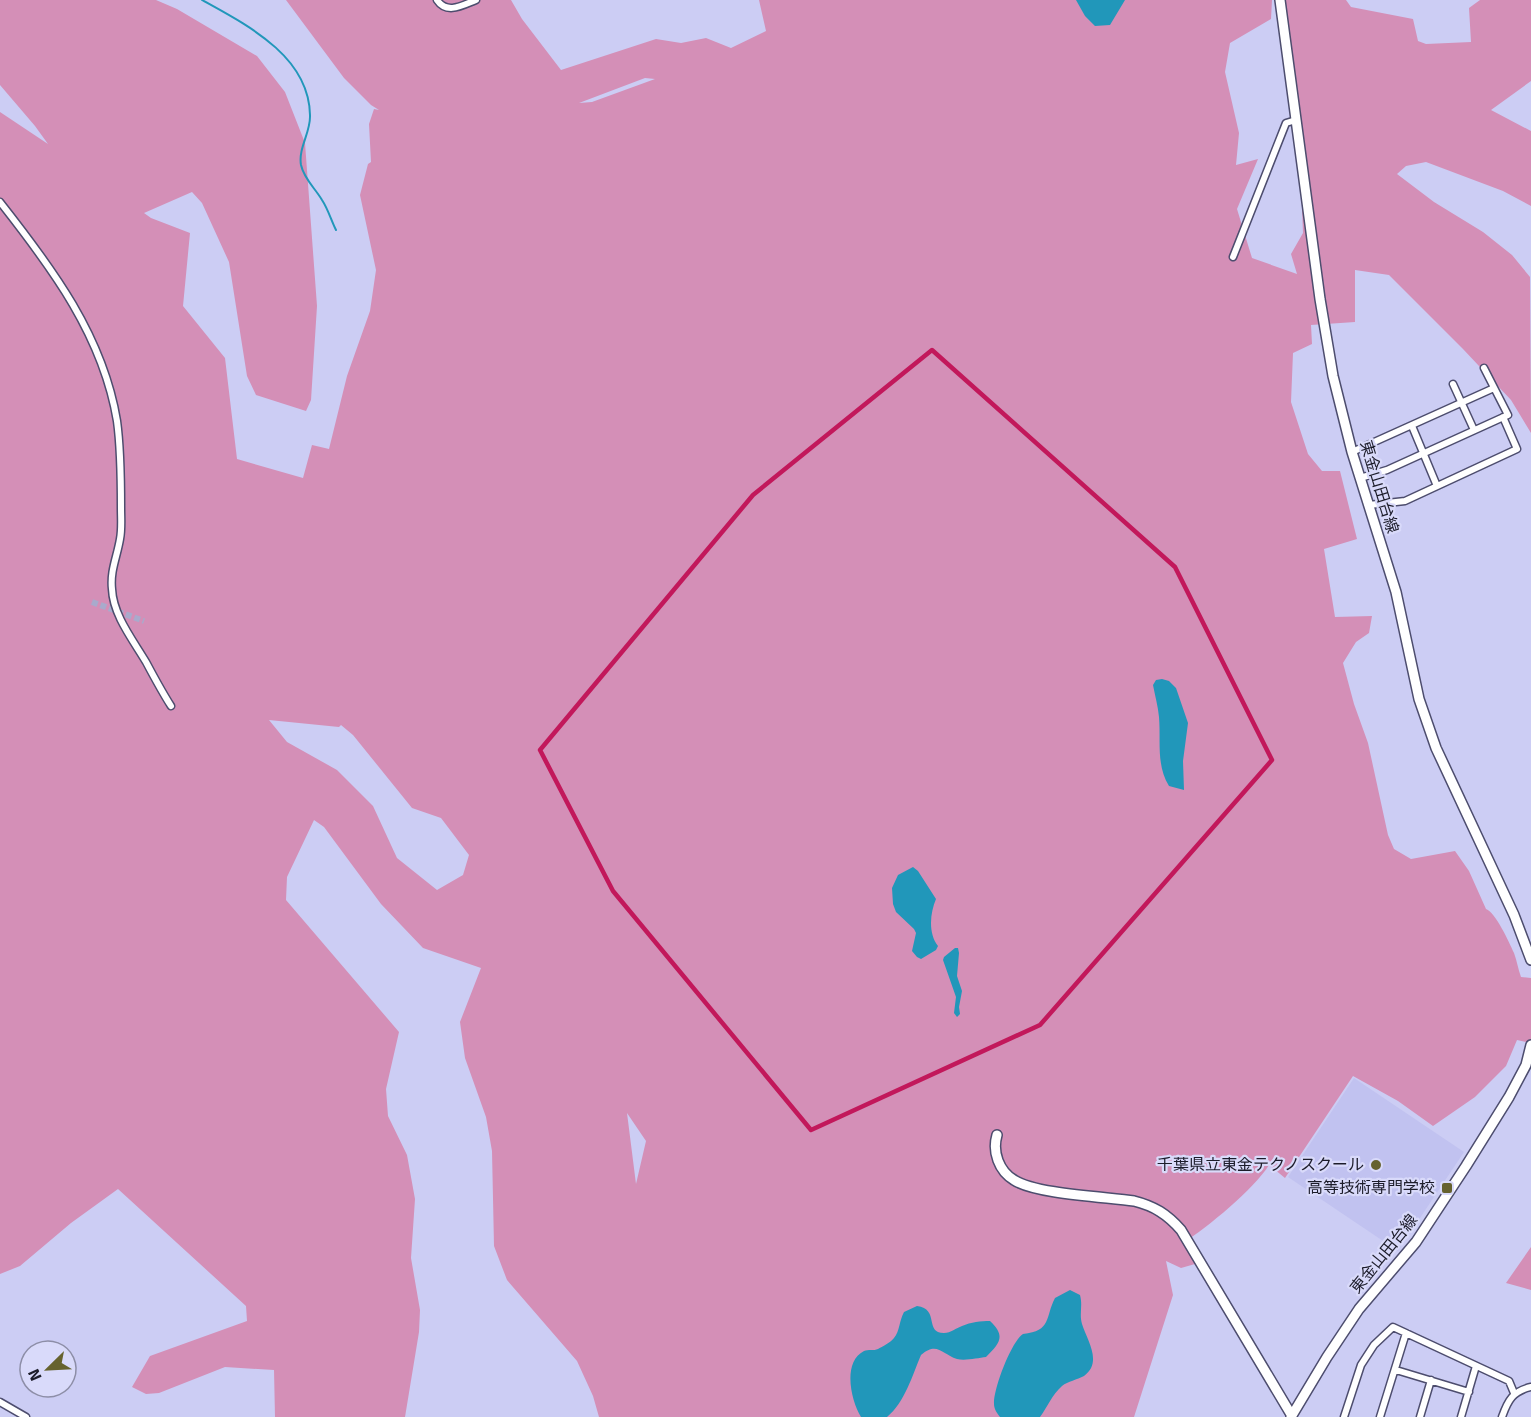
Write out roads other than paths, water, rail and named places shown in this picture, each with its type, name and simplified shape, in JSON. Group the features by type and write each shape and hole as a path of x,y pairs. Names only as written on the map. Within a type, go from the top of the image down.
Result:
{"main road":[{"name":"東金山田台線","path":"1280,0 1332,376 1352,452 1396,592 1425,717 1436,748 1514,915 1531,960"},
{"name":"東金山田台線","path":"1291,1416 1359,1309 1416,1242 1466,1166 1509,1097 1526,1065 1531,1045"},
{"path":"997,1136 996,1156 1001,1167 1014,1181 1036,1188 1134,1201 1146,1204 1169,1217 1181,1230 1291,1416"}],"street":[{"path":"437,0 439,4 448,9 454,9 476,0"},
{"path":"1233,257 1286,123 1296,120"},
{"path":"0,202 38,250 68,294 88,331 108,382 117,421 122,470 121,538 112,572 112,590 115,605 128,633 171,706"},
{"path":"1360,478 1387,470 1508,415 1484,368"},
{"path":"1453,384 1474,430"},
{"path":"1352,452 1494,388"},
{"path":"1369,505 1405,501 1517,449 1503,417"},
{"path":"1412,426 1437,486"},
{"path":"1344,1417 1361,1365 1374,1346 1394,1327 1509,1381 1514,1394"},
{"path":"1380,1417 1406,1333"},
{"path":"1461,1417 1476,1366"},
{"path":"1396,1370 1468,1392"},
{"path":"1420,1417 1431,1380"},
{"path":"1502,1417 1509,1399 1514,1394 1531,1387"},
{"path":"0,1402 26,1417"}],"waterway":[{"path":"202,0 256,32 287,59 299,76 307,94 310,115 309,128 301,152 302,170 324,203 336,230"}],"tunnel":[{"path":"92,602 144,621"}],"place":[{"name":"千葉県立東金テクノスクール","path":"1376,1165"},
{"name":"高等技術専門学校","path":"1447,1188"}]}
